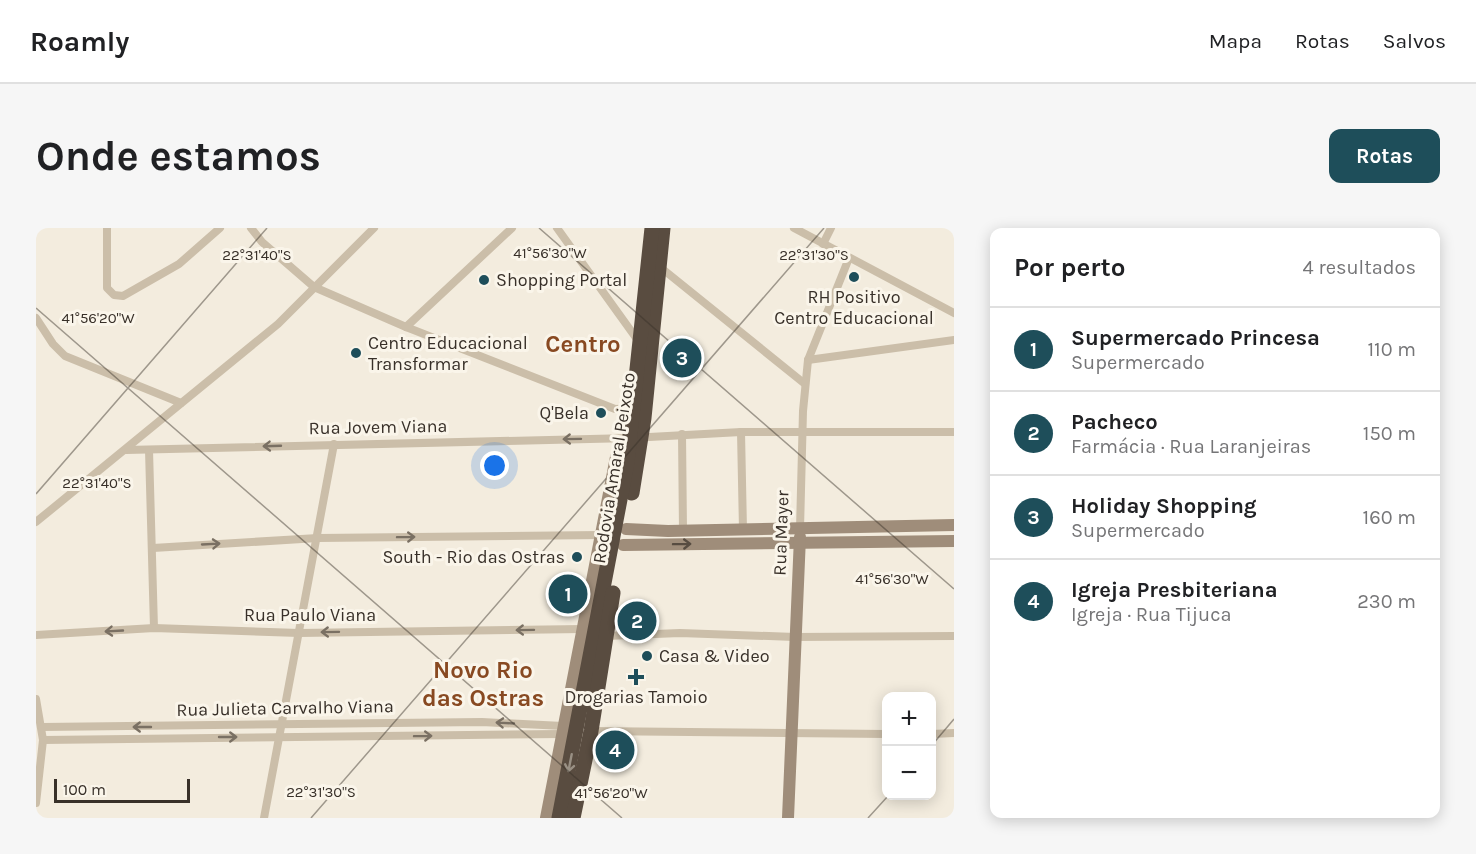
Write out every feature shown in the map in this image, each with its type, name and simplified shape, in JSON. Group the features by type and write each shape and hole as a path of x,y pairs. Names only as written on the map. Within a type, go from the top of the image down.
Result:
{"highway":[{"name":"Rodovia Amaral Peixoto","path":"639,408 640,342 652,228"},
{"name":"Rodovia Amaral Peixoto","path":"573,818 573,730 606,636 626,529 639,408 660,267 663,228"},
{"name":"Rodovia Amaral Peixoto","path":"559,818 573,730 636,437"}],"street":[{"path":"107,228 107,288 114,296 123,296 179,264 220,228"},
{"path":"251,228 262,242 314,287 406,327 615,409 639,408"},
{"path":"36,522 278,324 374,228"},
{"path":"406,327 512,228"},
{"path":"557,228 640,342"},
{"path":"794,228 954,313"},
{"path":"823,244 831,228"},
{"name":"Rua Mayer","path":"788,818 805,384 808,360 849,258"},
{"path":"660,267 805,384"},
{"path":"36,318 53,344 65,356 181,403"},
{"path":"808,360 954,340"},
{"path":"741,432 743,530"},
{"name":"Rua Jovem Viana","path":"126,450 636,437 741,432 954,432"},
{"path":"682,434 683,531"},
{"path":"546,818 573,730 584,629 616,457 621,445 636,437"},
{"path":"264,818 334,444"},
{"path":"149,450 154,628"},
{"path":"626,529 683,531 954,525"},
{"path":"153,548 318,538 601,535"},
{"path":"623,545 954,541"},
{"name":"Rua Paulo Viana","path":"36,635 154,628 299,633 584,629"},
{"path":"606,636 680,633 795,638 954,636"},
{"path":"36,699 43,740 36,803"},
{"name":"Rua Julieta Carvalho Viana","path":"42,727 482,722 573,730"},
{"path":"573,730 792,735 882,734"},
{"name":"Rua Julieta Carvalho Viana","path":"43,740 280,738 573,730"},
{"path":"936,734 954,733"}],"place":[{"name":"RH Positivo Centro Educacional","path":"854,277"},
{"name":"Shopping Portal","path":"484,280"},
{"name":"Centro Educacional Transformar","path":"356,353"},
{"name":"Holiday Shopping","path":"682,358"},
{"name":"Q'Bela","path":"601,413"},
{"name":"South - Rio das Ostras","path":"577,557"},
{"name":"Supermercado Princesa","path":"568,594"},
{"name":"Pacheco","path":"637,621"},
{"name":"Casa & Video","path":"647,656"},
{"name":"Drogarias Tamoio","path":"636,677"},
{"name":"Igreja Presbiteriana","path":"615,750"}],"district":[{"name":"Centro","path":"583,344"},
{"name":"Novo Rio das Ostras","path":"483,684"}]}
